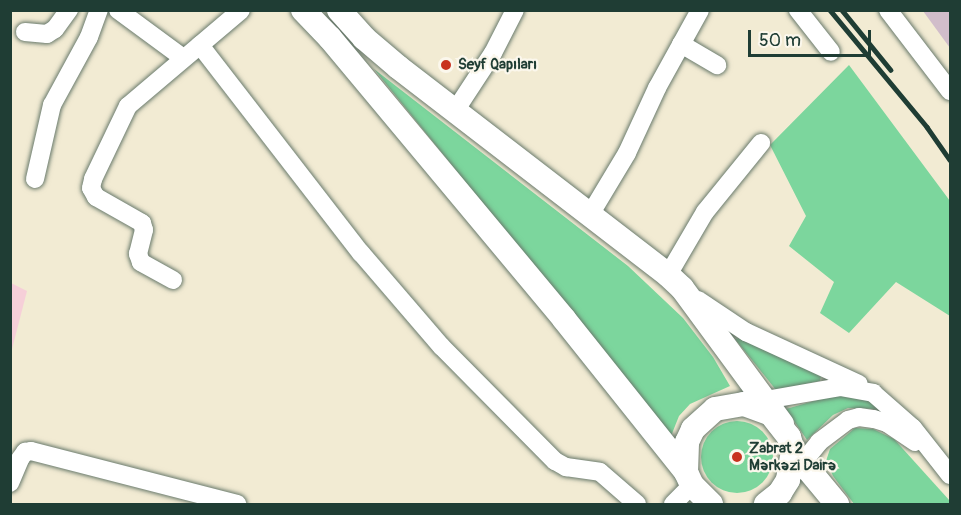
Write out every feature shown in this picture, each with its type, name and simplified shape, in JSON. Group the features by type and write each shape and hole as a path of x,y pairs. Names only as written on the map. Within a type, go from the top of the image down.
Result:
{"main road":[{"path":"303,10 330,38 564,319 711,504"},
{"path":"339,10 372,45 455,111 591,213 675,282 754,402 782,424 789,437 794,464 780,493 766,504"},
{"path":"689,478 687,442 693,429 715,409 754,402"},
{"path":"794,464 837,504"}],"street":[{"path":"25,32 47,34 55,29 69,10"},
{"path":"35,178 52,105 89,37 99,10"},
{"path":"118,10 183,58"},
{"path":"173,280 141,262 138,254 144,230 142,223 96,197 91,188 93,179 128,106 241,10"},
{"path":"455,111 493,53 515,10"},
{"path":"591,213 627,153 700,10"},
{"path":"798,10 831,52"},
{"path":"888,10 951,92"},
{"path":"681,44 717,65"},
{"path":"200,45 362,253 441,346 555,461 566,467 600,472 637,504"},
{"path":"762,142 705,212 675,282 720,317 746,332 846,378 873,393 913,428 946,470"},
{"path":"754,402 840,387 873,393"},
{"path":"794,464 831,430 848,420 859,417 887,423 946,470"},
{"path":"10,483 20,459 25,452 31,451 237,504"},
{"path":"673,504 689,478"}],"shaded area":[{"path":"923,11 950,11 950,48"},
{"path":"11,283 27,291 11,353"}],"green space":[{"path":"849,65 950,201 950,316 896,282 849,333 820,313 834,282 789,246 806,216 770,145"},
{"path":"374,69 628,266 683,318 713,357 730,386 690,404 679,416 671,436"},
{"path":"739,338 821,375 820,381 776,390 735,339"},
{"path":"838,394 871,401 892,415 875,409 848,408 833,415 807,440 786,409"},
{"name":"Zabrat 2 Mərkəzi Dairə","path":"737,421 751,424 763,431 770,443 773,457 770,471 763,483 751,490 737,493 723,490 711,483 704,471 701,457 704,443 711,431 723,424"},
{"path":"855,428 873,429 894,439 950,501 950,504 854,504 833,476 826,461 830,449"}],"railway":[{"path":"830,10 927,127 950,160"},
{"path":"842,10 891,70"}],"place":[{"name":"Seyf Qapıları","path":"446,65"},
{"name":"Zabrat 2 Mərkəzi Dairə","path":"737,457"}]}
